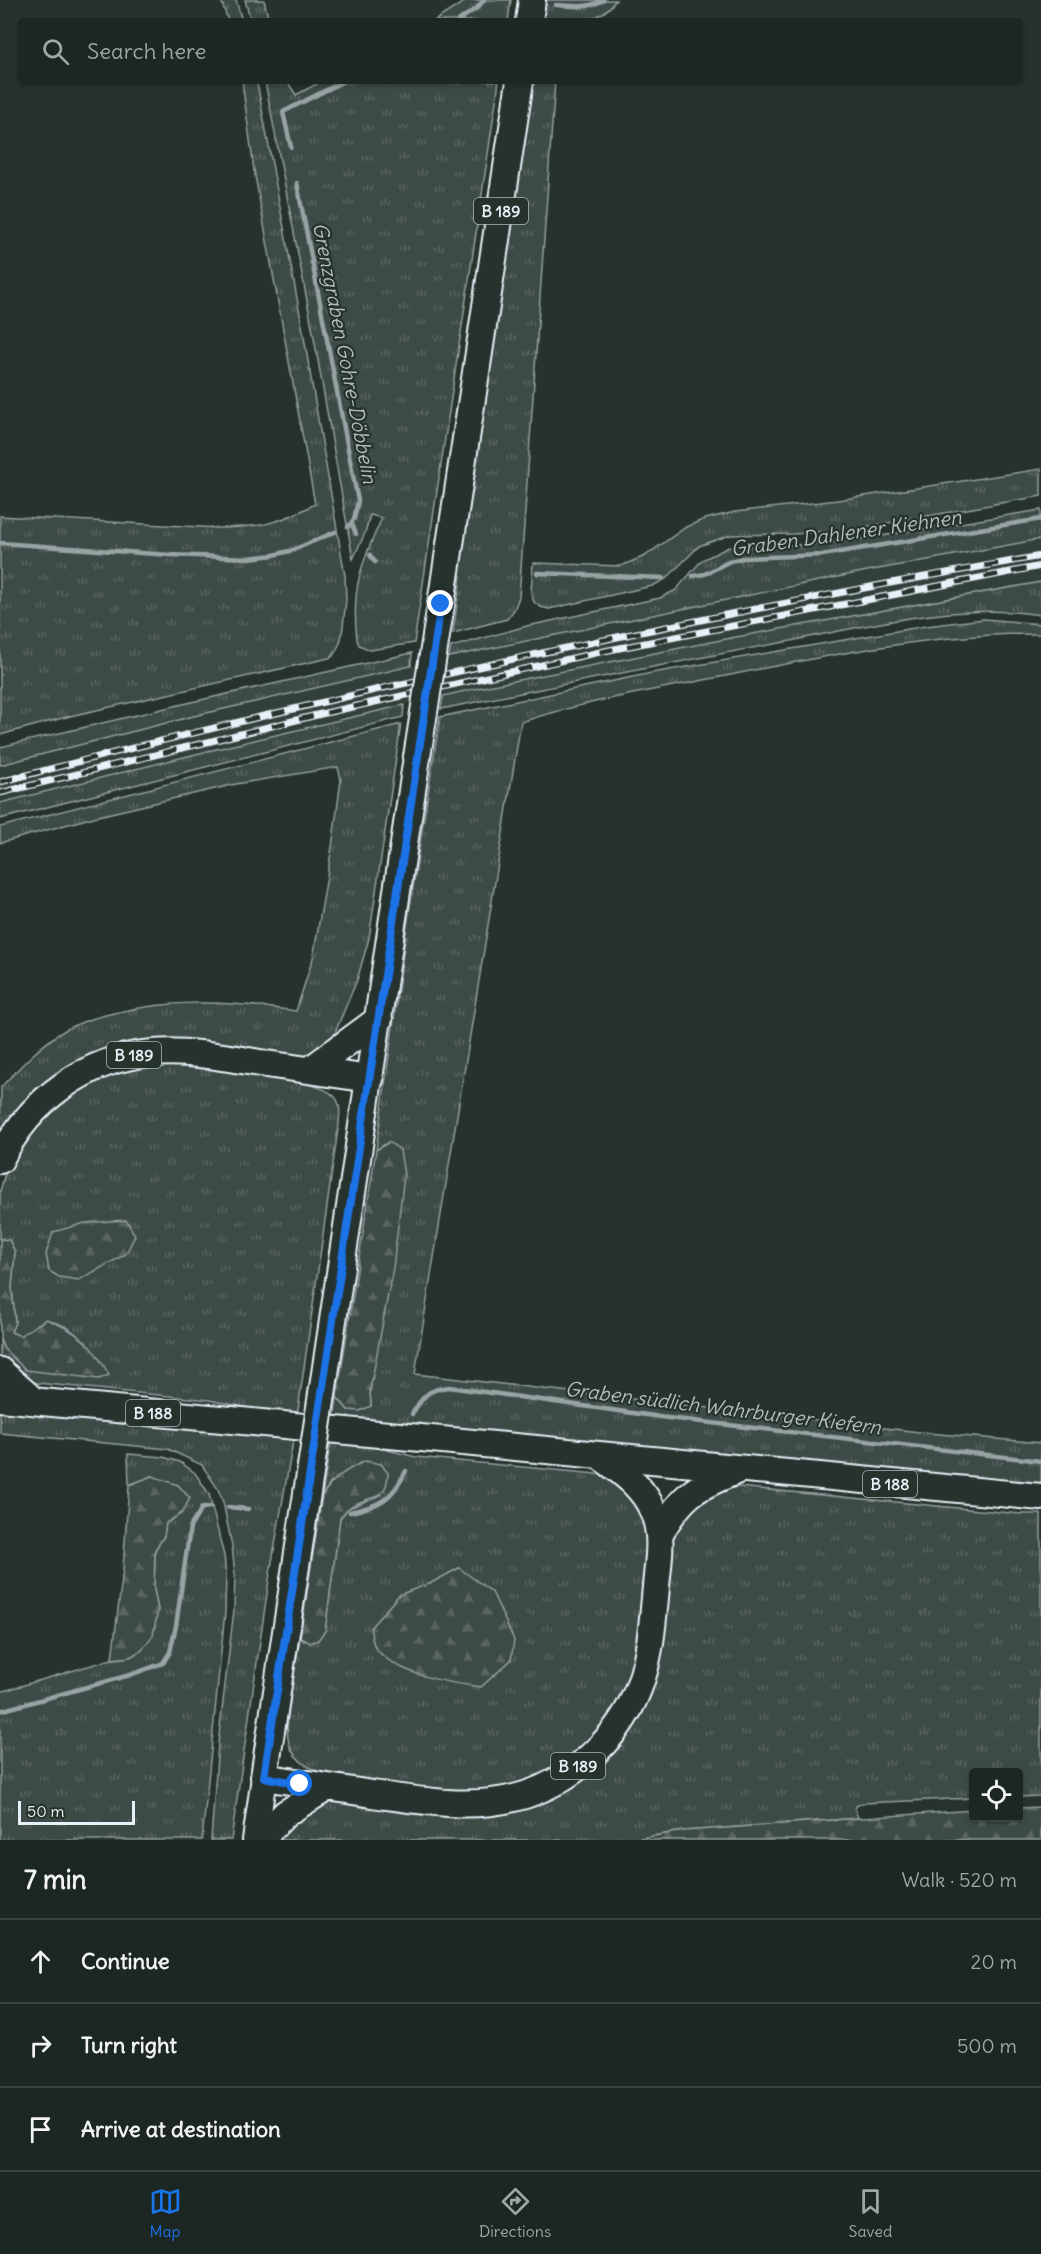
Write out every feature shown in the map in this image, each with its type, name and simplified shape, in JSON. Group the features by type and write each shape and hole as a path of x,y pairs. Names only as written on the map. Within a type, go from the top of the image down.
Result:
{"main road":[{"path":"529,18 532,0"},
{"name":"B 189","path":"520,84 264,1777 435,1803 478,1804 530,1793 557,1781 580,1766 602,1745 620,1723 641,1681 650,1643 660,1533 653,1510 642,1492 600,1455"},
{"path":"310,1070 378,1019"},
{"name":"B 189","path":"0,1160 21,1126 49,1096 82,1074 117,1059 154,1053 181,1053 369,1079"},
{"path":"0,1371 34,1401"},
{"name":"B 188","path":"0,1398 600,1455"},
{"path":"600,1455 740,1469"},
{"name":"B 189","path":"660,1533 674,1509 688,1495 706,1483 740,1469"},
{"name":"B 188","path":"740,1469 1041,1497"},
{"path":"255,1840 264,1777"},
{"path":"260,1840 286,1813 328,1787"}],"shaded area":[{"path":"1041,539 1041,582 736,637 478,688 208,751 0,803 0,765 202,714 449,657 862,572"}],"green space":[{"path":"221,0 236,0 241,18 227,18"},
{"path":"245,0 264,0 268,18 250,18"},
{"path":"467,0 511,0 508,18 439,18"},
{"path":"542,0 616,0 608,9 593,18 539,18"},
{"path":"242,84 257,84 258,88 301,320 345,576 346,600 340,643 333,656 329,658 70,716 0,735 0,516 234,528 269,523 315,504 254,170"},
{"path":"266,84 289,84 296,95 316,84 499,84 414,643 370,650 359,645 357,640 355,606 359,577 382,518 370,515 365,533 353,559"},
{"path":"530,84 555,84 519,597 514,610 507,619 453,633 461,576 457,574"},
{"path":"1041,469 1041,496 848,530 730,535 699,546 666,579 652,586 549,609 534,602 531,593 533,563 621,566 645,556 686,527 705,519 735,512 838,500"},
{"path":"1041,510 1041,539 862,572 449,657 451,647 527,626 660,598 676,590 702,560 729,547 820,544 856,540"},
{"path":"1041,582 1041,615 978,611 880,623 441,709 443,696 478,688 736,637"},
{"path":"984,619 1041,624 1041,634 962,637 843,653 622,696 521,722 415,1374 928,1433 1041,1443 1041,1488 334,1421 337,1397 348,1410 371,1406 370,1391 389,1142 376,1150 406,932 440,717 652,673 926,626"},
{"path":"412,653 411,666 202,714 0,765 0,747"},
{"path":"404,705 403,717 0,819 0,803"},
{"path":"401,724 369,938 357,980 336,1030 338,1041 310,1056 299,1057 147,1043 115,1046 95,1052 76,1062 40,1087 25,1102 0,1135 1,1087 45,1044 81,1023 137,1008 182,1003 250,1005 296,1011 313,958 341,780 338,767 236,784 94,817 0,843 0,827"},
{"path":"150,1064 217,1069 301,1082 322,1089 334,1096 338,1102 339,1122 297,1417 209,1400 37,1383 23,1378 0,1363 0,1339 4,1349 86,1342 67,1327 46,1319 20,1336 11,1332 15,1322 12,1287 15,1252 9,1240 0,1239 0,1191 11,1161 45,1113 92,1080"},
{"path":"389,1142 400,1150 404,1175 393,1268 370,1391 371,1406 360,1411 348,1410 337,1397 376,1150"},
{"path":"126,1220 135,1235 126,1254 79,1280 59,1277 49,1271 46,1254 53,1232 85,1223"},
{"path":"0,1239 9,1240 15,1252 12,1287 15,1322 11,1332 20,1336 46,1319 84,1340 97,1355 109,1375 99,1379 26,1370 4,1349 0,1339"},
{"path":"0,1408 294,1436 270,1573 231,1840 211,1840 218,1744 234,1610 235,1575 232,1546 218,1489 202,1465 168,1449 0,1433"},
{"path":"331,1440 359,1443 416,1457 597,1474 612,1479 642,1509 648,1542 642,1627 626,1689 614,1711 588,1745 554,1770 517,1787 450,1794 322,1773 308,1767 298,1759 288,1741 287,1731 300,1637 304,1641 325,1631 340,1518 349,1508 381,1495 331,1482 322,1496"},
{"path":"128,1454 163,1457 180,1462 195,1473 209,1494 224,1556 225,1612 202,1840 0,1840 0,1692 112,1659 130,1657 142,1650 158,1610 154,1590 155,1550 164,1536 166,1523 182,1513 153,1476 129,1485"},
{"path":"365,1461 381,1464 388,1473 387,1483 381,1494 350,1507 340,1518 325,1631 318,1640 310,1643 300,1637 322,1496 340,1475"},
{"path":"152,1476 178,1485 190,1498 182,1513 166,1523 164,1536 155,1550 154,1590 158,1610 153,1635 142,1650 130,1657 112,1659 123,1569 129,1485"},
{"path":"738,1487 1041,1514 1041,1796 1023,1797 1023,1768 969,1768 969,1798 863,1803 856,1806 858,1818 683,1831 630,1840 279,1840 288,1825 325,1801 344,1801 449,1815 476,1816 500,1812 618,1743 670,1540 681,1513 722,1489"},
{"path":"459,1568 492,1592 514,1640 511,1660 481,1687 440,1680 398,1666 386,1659 375,1648 370,1628 399,1595 431,1583"},
{"path":"1041,1807 1041,1840 630,1840 683,1831 969,1810 969,1822 1023,1822 1023,1808"}],"waterway":[{"name":"Grenzgraben Gohre-Döbbelin","path":"462,18 484,0"},
{"name":"Grenzgraben Gohre-Döbbelin","path":"556,5 586,6 603,0"},
{"name":"Grenzgraben Gohre-Döbbelin","path":"291,147 283,112 338,84"},
{"name":"Grenzgraben Gohre-Döbbelin","path":"297,183 358,501 354,519 348,527"},
{"name":"Graben Dahlener Kiehnen","path":"693,576 705,574 730,561 743,558 822,555 1041,519"},
{"name":"Graben Dahlener Kiehnen","path":"352,524 356,534"},
{"name":"Grenzgraben Gohre-Döbbelin","path":"0,543 249,558 293,550 335,532"},
{"name":"Graben Dahlener Kiehnen","path":"370,555 375,562"},
{"name":"Graben Dahlener Kiehnen","path":"537,573 663,578"},
{"name":"Graben südlich Wahrburger Kiefern","path":"412,1414 427,1394 449,1387 668,1418 1041,1461"},
{"name":"Graben südlich Wahrburger Kiefern","path":"350,1512 384,1500 395,1489 406,1471"},
{"name":"Graben südlich Wahrburger Kiefern","path":"0,1711 130,1675 163,1663 170,1652 176,1626 190,1527 202,1508 210,1507"},
{"name":"Graben südlich Wahrburger Kiefern","path":"228,1507 248,1509"}],"railway":[{"path":"0,782 258,717 518,658 779,604 1041,556"},
{"path":"0,793 321,714 609,650 1041,566"}],"route":[{"path":"300,1784 264,1777 441,604"}]}
